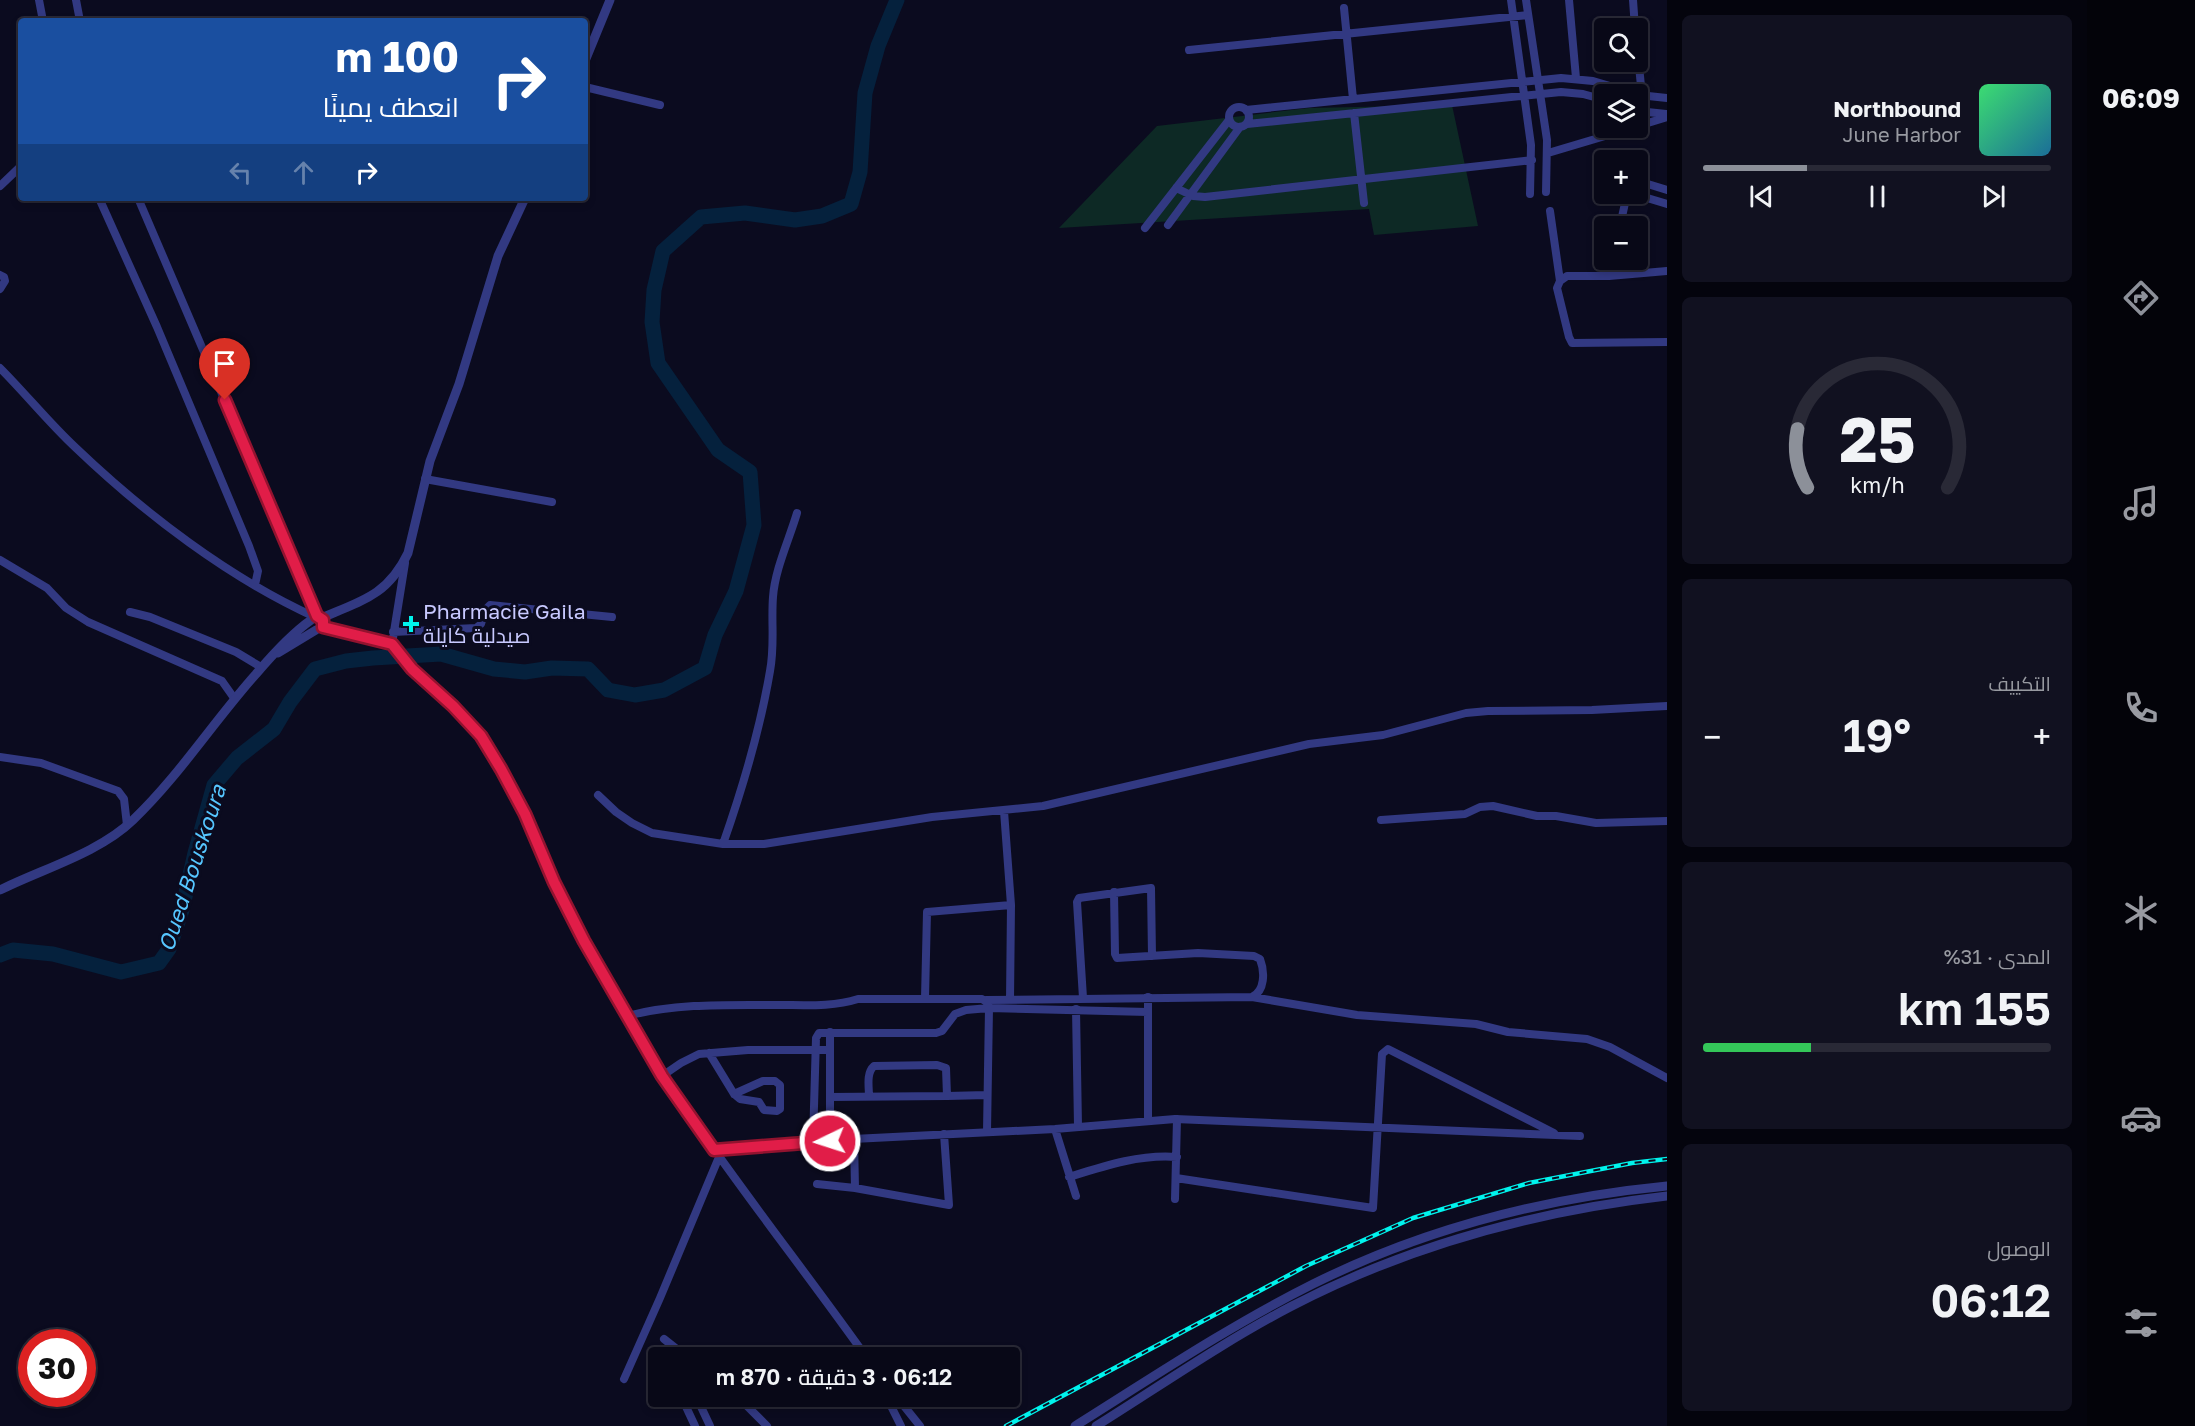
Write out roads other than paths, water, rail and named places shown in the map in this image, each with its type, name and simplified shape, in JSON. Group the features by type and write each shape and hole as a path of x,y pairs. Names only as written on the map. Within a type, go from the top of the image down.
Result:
{"street":[{"path":"39,0 42,18"},
{"path":"76,0 79,18"},
{"path":"588,54 610,0"},
{"path":"1511,0 1532,160 1530,194"},
{"path":"1526,0 1548,153 1546,192"},
{"path":"1569,0 1576,78"},
{"path":"1633,0 1634,18"},
{"path":"1344,8 1353,99"},
{"path":"1189,50 1528,15"},
{"path":"1145,228 1229,120 1233,110 1239,107 1246,110 1576,78 1603,84"},
{"path":"588,88 660,105"},
{"path":"1229,120 1233,126 1243,126 1540,94 1575,93 1594,97"},
{"path":"1648,97 1667,99"},
{"path":"1652,98 1648,113 1667,116"},
{"path":"1168,225 1249,118 1246,110"},
{"path":"1354,113 1364,203"},
{"path":"1648,123 1667,116"},
{"path":"1548,153 1598,138"},
{"path":"1176,188 1190,195 1205,198 1532,160"},
{"path":"0,186 18,169"},
{"path":"1648,184 1667,190"},
{"path":"1648,198 1667,204"},
{"path":"100,201 157,327 249,546 258,571 255,585"},
{"path":"139,201 317,621"},
{"path":"392,644 408,553 430,461 459,384 501,248 524,201"},
{"path":"1166,201 1179,211"},
{"path":"1550,211 1560,281"},
{"path":"1609,276 1610,270"},
{"path":"1667,272 1567,276 1560,281 1557,288 1572,343 1667,342"},
{"path":"0,275 5,281 0,289"},
{"path":"0,368 74,447 202,551 317,621 392,644 412,669 462,715 489,748 525,814 554,882 579,931 662,1076 859,1347"},
{"path":"425,479 552,502"},
{"path":"723,844 750,762 770,670 774,633 773,597 778,572 797,513"},
{"path":"0,890 92,847 113,836 127,825 161,790 234,698 270,657 304,639 317,621 365,600 381,590 394,577 408,553"},
{"path":"0,560 47,588 66,608 88,622 222,681 234,698"},
{"path":"393,632 476,628 481,624 489,605 612,617"},
{"path":"130,612 150,617 236,652 261,667"},
{"path":"598,795 616,812 652,833 723,844 764,844 932,817 1043,806 1309,744 1383,735 1466,713 1667,706"},
{"path":"0,757 41,764 118,791 124,799 127,825"},
{"path":"1381,820 1465,814 1479,807 1493,806 1537,816 1556,816 1596,823 1667,821"},
{"path":"1004,811 1011,905 1014,999 1018,1008"},
{"path":"1083,998 1077,902 1083,896 1151,888 1152,956"},
{"path":"1114,892 1115,954 1117,958 1198,953 1254,956 1260,959 1262,965 1261,989 1252,997"},
{"path":"925,998 927,912 1011,905"},
{"path":"1148,997 1150,1015 1148,1121"},
{"path":"813,1142 817,1035 830,1032 936,1033 942,1030 955,1014 987,1004 1014,999 1252,997 1357,1015 1476,1024 1508,1032 1587,1039 1610,1047 1667,1078"},
{"path":"627,1016 669,1007 816,1005 843,1003 858,999 925,998 1018,1008 1148,1011"},
{"path":"987,1004 987,1132"},
{"path":"1076,1009 1078,1126"},
{"path":"830,1032 830,1141"},
{"path":"1176,1178 1373,1208 1382,1054 1388,1049 1558,1135"},
{"path":"662,1076 691,1057 709,1053 748,1050 830,1050"},
{"path":"709,1053 734,1094 740,1099 759,1102 764,1110 777,1111 780,1109 780,1085 775,1081 763,1081 734,1094"},
{"path":"869,1096 869,1075 874,1066 937,1065 946,1068 947,1096"},
{"path":"830,1097 987,1095"},
{"path":"1175,1199 1177,1119"},
{"path":"716,1153 813,1142 1055,1129 1177,1119 1580,1136"},
{"path":"1055,1129 1076,1196"},
{"path":"817,1184 855,1188 949,1205 944,1134"},
{"path":"854,1139 855,1188"},
{"path":"624,1379 664,1289 716,1153"},
{"path":"1070,1177 1138,1158 1177,1157"},
{"path":"1075,1426 1278,1303 1378,1255 1449,1229 1519,1210 1667,1186"},
{"path":"1096,1426 1262,1323 1372,1269 1431,1246 1521,1222 1611,1203 1667,1196"},
{"path":"664,1339 670,1347"},
{"path":"686,1407 695,1426"},
{"path":"701,1407 710,1426"},
{"path":"748,1407 767,1426"},
{"path":"891,1407 900,1426"},
{"path":"905,1407 920,1426"}],"waterway":[{"name":"Oued Bouskoura","path":"0,955 13,950 53,954 121,972 159,963 169,949 182,910 214,785 237,758 274,729 290,702 315,669 346,661 441,654 494,669 525,672 552,668 588,669 608,690 635,695 664,690 705,668 715,635 736,591 754,525 750,472 718,450 658,363 652,322 654,290 663,251 701,217 745,213 795,220 822,216 851,204 860,172 865,93 878,46 897,0"}],"railway":[{"path":"1006,1426 1306,1266 1413,1218 1529,1183 1632,1163 1667,1159"}],"place":[{"name":"Pharmacie Gaila صيدلية كايلة","path":"411,624"}]}
